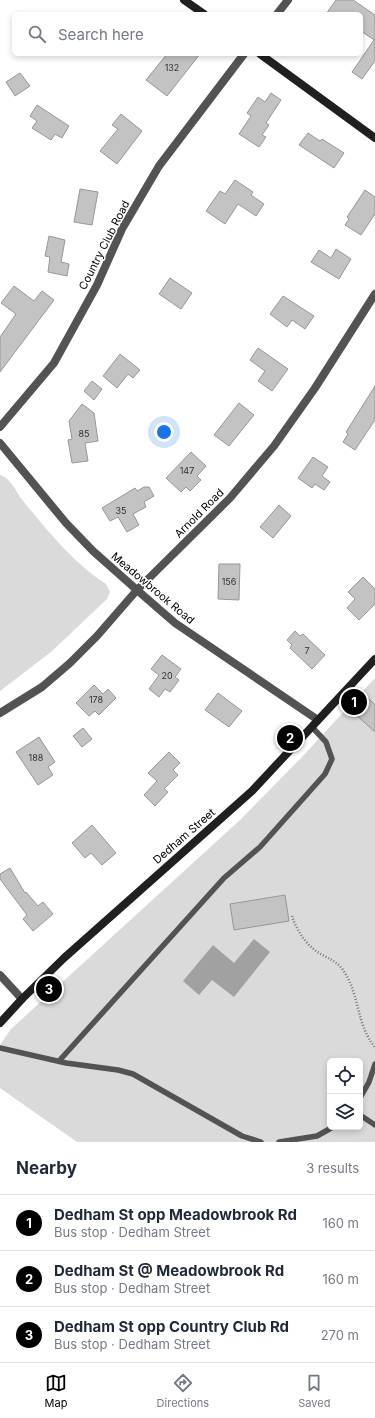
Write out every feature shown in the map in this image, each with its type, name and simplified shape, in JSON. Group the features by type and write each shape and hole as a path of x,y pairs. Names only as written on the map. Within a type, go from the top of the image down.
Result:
{"main road":[{"path":"184,0 201,12"},
{"path":"263,56 375,138"},
{"name":"Dedham Street","path":"0,1023 64,958 252,791 375,659"}],"street":[{"path":"279,12 288,0"},
{"name":"Country Club Road","path":"0,427 54,363 97,284 122,229 159,166 242,56"},
{"name":"Arnold Road","path":"0,713 42,687 70,663 97,636 137,590 230,498 274,446 315,388 375,294"},
{"name":"Meadowbrook Road","path":"0,443 66,523 93,551 137,590 175,623 318,720"},
{"path":"0,975 22,999"}],"lane":[{"path":"59,1060 224,878 260,847 325,774 332,759 326,742 312,727"},
{"path":"0,1048 134,1074 242,1136 262,1142"},
{"path":"362,1094 369,1082 375,1064"},
{"path":"363,1117 375,1125"},
{"path":"279,1142 304,1140 317,1136 328,1130"}],"path":[{"path":"292,916 299,933 310,946 316,952 336,962 350,981 362,1024 368,1039 375,1047"}],"shaded area":[{"path":"0,475 4,476 9,481 39,521 60,544 82,566 106,584 110,592 107,599 51,652 0,691"},
{"path":"375,678 375,1142 77,1142 0,1088 0,1045 11,1029 240,820 301,758"},
{"path":"254,939 270,952 234,997 212,980 199,995 183,981 213,945 234,963"}],"building":[{"path":"336,0 353,0 375,15 375,61 362,79 352,72 374,40 363,32 363,12 327,12"},
{"path":"165,56 198,56 167,96 146,80"},
{"path":"20,73 30,86 15,96 6,82"},
{"path":"271,93 281,100 266,123 269,125 262,135 266,137 259,147 239,134 251,116 247,113 258,97 265,102"},
{"path":"37,105 69,126 62,138 55,134 51,140 32,128 37,121 30,116"},
{"path":"121,114 142,131 117,164 100,151 118,129 112,125"},
{"path":"308,133 320,141 322,139 344,153 334,168 299,145"},
{"path":"235,180 253,192 251,195 264,204 256,216 238,204 225,224 206,211 220,191 225,194"},
{"path":"80,189 98,192 92,225 74,222"},
{"path":"365,190 375,197 375,214 361,235 345,225 349,219 347,217"},
{"path":"49,236 65,240 61,262 69,264 67,276 48,272 50,257 45,256"},
{"path":"336,249 351,259 339,279 311,262 319,250 331,258"},
{"path":"170,278 192,293 181,309 159,294"},
{"path":"14,286 34,301 42,291 54,300 0,372 0,337 16,314 1,303"},
{"path":"283,296 314,316 305,329 292,320 287,327 270,314"},
{"path":"258,348 288,369 272,391 258,381 265,371 250,360"},
{"path":"120,354 140,370 133,378 128,374 117,388 103,376"},
{"path":"92,381 102,389 94,400 84,391"},
{"path":"375,386 375,420 355,450 343,442 348,434 346,432"},
{"path":"239,403 254,415 229,446 214,435"},
{"path":"82,404 94,413 98,441 85,443 88,461 72,463 68,440 72,439 69,421"},
{"path":"191,452 206,466 197,476 201,480 190,491 186,487 181,492 166,478"},
{"path":"313,457 328,467 322,476 330,482 324,490 315,484 312,488 298,478"},
{"path":"144,487 149,487 154,496 144,502 146,507 133,514 139,525 127,532 118,517 110,521 102,508 135,488 137,491"},
{"path":"279,505 291,516 273,538 260,527"},
{"path":"219,564 240,564 239,600 218,599"},
{"path":"363,577 375,589 375,604 359,620 347,608 355,599 348,592"},
{"path":"295,631 300,636 303,634 325,655 312,669 290,648 292,645 287,640"},
{"path":"162,655 181,669 175,677 179,680 170,692 165,689 159,697 149,689 159,675 151,669"},
{"path":"94,685 103,694 108,689 116,698 99,715 95,711 89,716 76,703"},
{"path":"218,693 242,711 229,727 205,710"},
{"path":"368,698 375,705 375,732 354,713"},
{"path":"83,728 92,739 82,747 73,736"},
{"path":"39,737 55,762 48,767 53,775 38,785 16,752"},
{"path":"169,752 180,763 173,770 178,775 164,789 168,792 155,806 144,795 157,781 148,773"},
{"path":"92,825 116,853 102,865 91,853 85,858 72,843"},
{"path":"10,868 25,893 26,892 38,906 43,902 53,914 33,931 23,919 27,915 0,879 0,874"},
{"path":"285,895 289,921 234,930 230,904"}],"place":[{"name":"Dedham St opp Meadowbrook Rd","path":"354,702"},
{"name":"Dedham St @ Meadowbrook Rd","path":"290,738"},
{"name":"Dedham St opp Country Club Rd","path":"49,989"}]}
